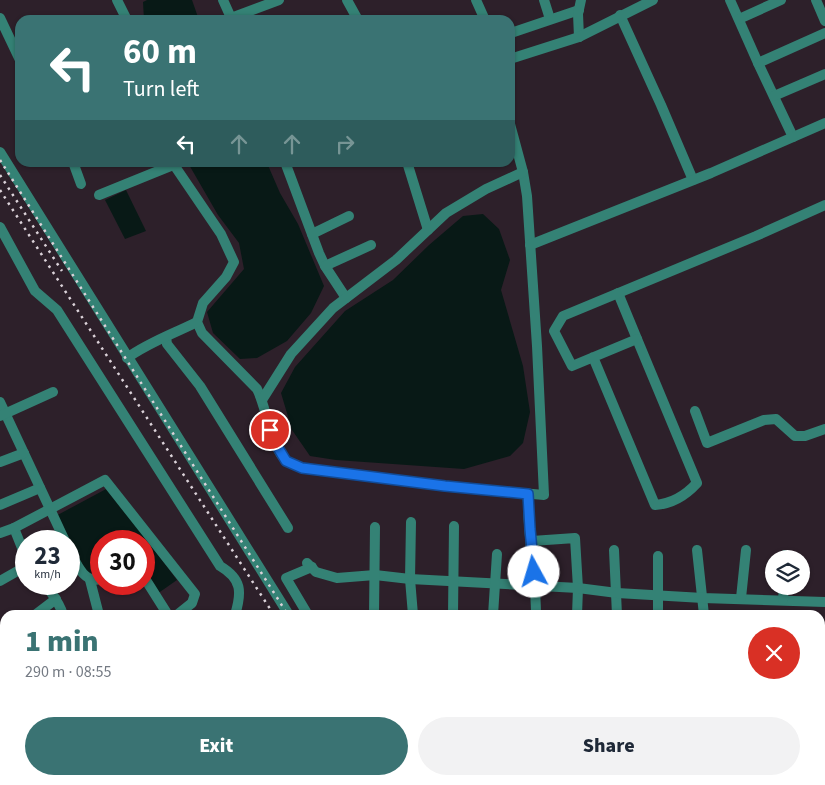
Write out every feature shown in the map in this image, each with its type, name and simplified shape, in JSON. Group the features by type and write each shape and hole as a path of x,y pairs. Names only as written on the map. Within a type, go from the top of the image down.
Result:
{"street":[{"path":"117,0 124,15"},
{"path":"223,0 229,15"},
{"path":"241,15 279,0"},
{"path":"347,0 355,15"},
{"path":"476,0 483,15"},
{"path":"544,0 550,19"},
{"path":"515,57 579,37 653,0"},
{"path":"730,0 793,137"},
{"path":"739,19 781,0"},
{"path":"816,0 825,21"},
{"path":"515,32 550,19 580,5 579,37"},
{"path":"620,16 662,105 693,180"},
{"path":"0,18 15,50"},
{"path":"758,63 825,33"},
{"path":"774,96 825,74"},
{"path":"530,246 693,180 825,122"},
{"path":"174,167 221,234 234,262 226,277 203,303 197,322 202,333 257,389 270,430 286,461 302,468 528,497 544,495 527,196 515,142"},
{"path":"0,152 286,610"},
{"path":"75,167 81,184"},
{"path":"99,195 165,167"},
{"path":"287,167 325,266 346,298"},
{"path":"409,167 428,230"},
{"path":"262,400 291,354 333,308 396,260 446,213 486,189 523,172"},
{"path":"637,339 572,366 554,331 563,316 756,236 825,205"},
{"path":"312,234 349,216"},
{"path":"0,227 35,291 57,310 220,566 232,573 238,586 236,610"},
{"path":"325,266 372,245"},
{"path":"593,357 655,505 662,505 686,494 697,484 618,293"},
{"path":"127,358 160,337 197,322"},
{"path":"166,336 167,344 200,386 288,528"},
{"path":"3,414 53,392"},
{"path":"0,402 3,414 24,452 59,530"},
{"path":"695,411 707,443 764,420 776,419 795,436 805,436 825,429"},
{"path":"0,462 24,452"},
{"path":"0,533 14,528 105,480 195,594 192,603 184,610"},
{"path":"0,505 40,488"},
{"path":"528,497 536,587 536,610"},
{"path":"411,522 410,579 413,610"},
{"path":"453,610 454,526"},
{"path":"374,610 375,527"},
{"path":"532,541 575,538 577,610"},
{"path":"614,550 617,610"},
{"path":"697,550 704,610"},
{"path":"741,598 746,550"},
{"path":"493,610 498,554"},
{"path":"658,556 658,610"},
{"path":"305,610 286,578 310,565 316,572 337,578 375,575 410,579 578,588 617,593 825,602"},
{"path":"80,569 90,580"},
{"path":"0,581 15,572"},
{"path":"274,592 290,584"},
{"path":"155,594 165,610"},
{"path":"53,595 62,610"},
{"path":"94,595 98,610"},
{"path":"783,595 783,600"},
{"path":"42,610 56,599"}],"shaded area":[{"path":"147,0 192,0 197,15 144,15 143,2"},
{"path":"190,167 269,167 280,193 298,224 324,286 311,313 287,341 257,358 240,359 213,333 207,312 244,269 239,243 218,215"},
{"path":"126,190 146,231 125,239 105,200"},
{"path":"483,214 499,229 510,260 501,290 523,366 530,412 523,443 510,456 464,469 336,460 310,456 292,430 281,393 295,367 345,311 393,280 429,245 463,216"},
{"path":"108,488 140,530 90,530 90,574 84,575 80,568 80,530 59,530 52,518"},
{"path":"155,551 177,580 157,594 155,591"}],"railway":[{"path":"0,160 285,610"},
{"path":"0,175 62,271"},
{"path":"0,190 271,610"}],"route":[{"path":"270,430 286,461 302,468 445,486 528,494 534,572"}]}
